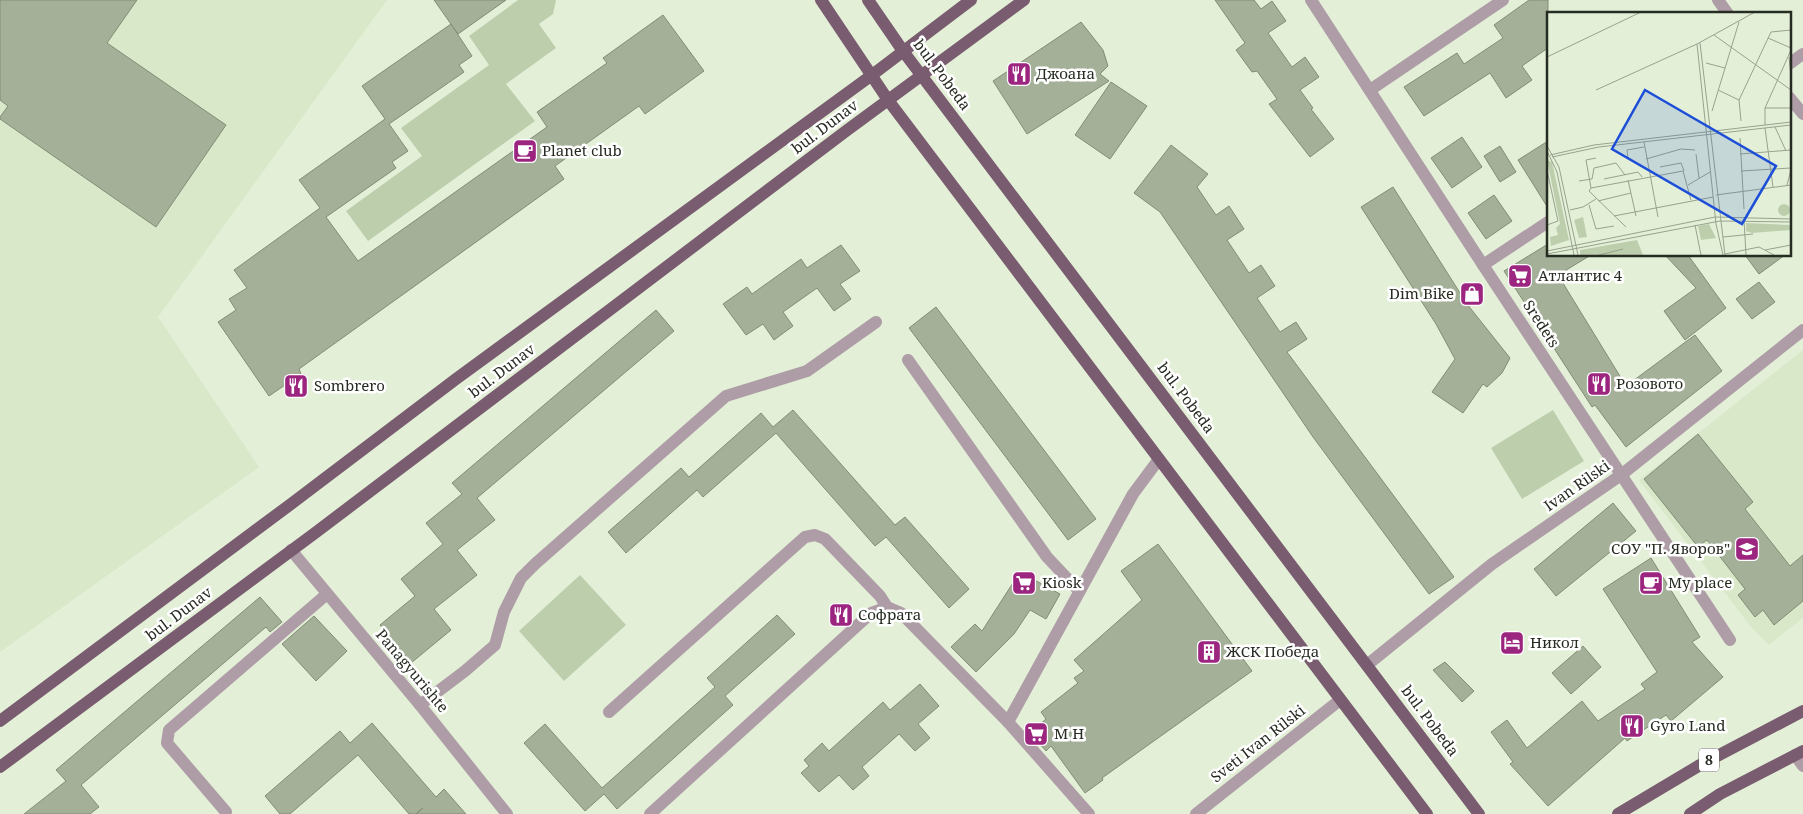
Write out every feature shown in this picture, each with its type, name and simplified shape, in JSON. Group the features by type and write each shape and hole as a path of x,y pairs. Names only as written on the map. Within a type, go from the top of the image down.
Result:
{"main road":[{"path":"821,0 888,100 1427,814"},
{"name":"bul. Pobeda","path":"868,0 922,75 1479,814"},
{"name":"bul. Dunav","path":"0,720 456,379 872,75 971,0"},
{"name":"bul. Dunav","path":"0,767 1024,0"},
{"name":"8","path":"1618,814 1700,765 1803,712"},
{"name":"8","path":"1690,814 1720,794 1799,753"}],"street":[{"name":"Sredets","path":"1311,0 1482,265 1730,640"},
{"path":"1370,90 1503,0"},
{"path":"1718,0 1727,12"},
{"path":"1790,63 1803,54"},
{"path":"1790,98 1803,114"},
{"path":"1482,265 1547,223"},
{"path":"420,705 466,671 495,645 504,612 521,578 726,396 807,371 876,322"},
{"name":"Ivan Rilski","path":"1367,665 1492,564 1621,476 1803,330"},
{"path":"908,360 1047,557 1079,591"},
{"path":"1008,722 1133,494 1159,459"},
{"path":"608,712 805,537 815,536 825,539 880,596 887,608"},
{"name":"Panagyurishte","path":"291,550 420,705 507,814"},
{"path":"226,812 167,743 170,730 327,594"},
{"path":"650,814 871,613 887,608 901,613 1008,722 1089,814"},
{"name":"Sveti Ivan Rilski","path":"1196,814 1340,700"},
{"path":"1799,753 1803,766"}],"shaded area":[{"path":"0,0 387,0 158,317 259,467 0,652"},
{"path":"518,0 556,0 553,14 539,24 556,48 506,84 535,121 368,241 346,211 422,156 401,128 489,65 469,36"},
{"name":"СОУ \"П. Яворов\"","path":"1803,350 1803,618 1769,645 1751,627 1639,480"},
{"path":"1553,410 1584,461 1522,499 1491,448"},
{"path":"580,575 626,625 564,681 519,631"}],"building":[{"path":"0,0 137,0 107,43 226,125 156,227 0,119 8,106 0,100"},
{"path":"434,0 506,0 458,34"},
{"path":"1215,0 1254,0 1261,9 1272,1 1286,21 1268,33 1292,67 1305,57 1319,77 1300,90 1313,108 1311,109 1334,139 1310,157 1269,104 1277,99 1257,71 1252,72 1236,50 1245,43"},
{"path":"1529,0 1548,0 1547,49 1522,66 1532,80 1506,98 1490,73 1424,116 1404,87 1457,53 1464,64 1503,38 1494,25"},
{"path":"663,15 704,71 645,114 639,106 555,166 564,179 299,369 301,374 269,396 218,322 236,310 229,299 247,288 234,270 320,208 299,180 385,119 362,86 451,24 472,56 459,65 464,72 389,124 408,151 392,162 396,168 326,217 358,261 547,127 537,112 607,63 603,58"},
{"path":"1081,22 1103,50 1108,66 1100,74 1109,81 1027,134 993,81"},
{"path":"1111,82 1147,106 1110,159 1075,135"},
{"path":"1462,137 1482,167 1452,188 1431,158"},
{"path":"1547,142 1547,206 1518,160"},
{"path":"1171,145 1208,174 1197,187 1216,215 1229,206 1244,229 1227,240 1249,273 1261,265 1275,286 1257,298 1280,332 1296,322 1307,339 1287,352 1454,577 1429,594 1313,437 1160,212 1134,193"},
{"path":"1500,146 1516,172 1500,182 1484,156"},
{"path":"1393,187 1467,304 1510,358 1502,373 1487,387 1483,384 1463,413 1432,392 1455,359 1436,324 1361,207"},
{"path":"1494,195 1512,221 1486,239 1468,213"},
{"path":"841,245 860,271 840,284 851,299 834,311 817,288 783,312 793,326 774,340 763,324 746,335 723,304 747,287 752,294 801,259 807,268"},
{"path":"1547,245 1547,256 1589,256 1558,275 1626,386 1695,335 1722,371 1626,447 1595,405 1592,407 1504,271"},
{"path":"1666,256 1689,256 1726,308 1685,340 1664,311 1696,288"},
{"path":"1746,256 1784,256 1759,274"},
{"path":"1759,282 1775,302 1752,319 1736,299"},
{"path":"936,307 1096,519 1068,540 909,328"},
{"path":"656,310 674,331 477,498 495,520 457,550 477,575 434,609 451,630 411,663 380,625 415,596 401,579 443,544 426,523 462,494 452,483"},
{"path":"793,410 895,525 905,517 969,589 949,608 886,537 875,546 776,433 703,497 697,490 626,553 608,532 681,468 689,477 761,413 773,427"},
{"path":"1698,434 1753,502 1745,509 1790,566 1803,555 1803,601 1774,625 1763,610 1755,617 1738,595 1745,589 1707,540 1698,547 1644,479"},
{"path":"1613,503 1636,531 1556,596 1534,569"},
{"path":"1158,544 1252,671 1102,778 1103,780 1085,793 1051,746 1046,751 1030,733 1046,719 1041,712 1078,683 1074,678 1084,671 1074,660 1142,600 1121,571"},
{"path":"1651,558 1700,637 1692,642 1723,677 1671,721 1666,715 1627,741 1625,738 1548,806 1510,764 1513,762 1491,732 1507,720 1527,748 1582,701 1598,721 1645,689 1641,684 1657,672 1603,589"},
{"path":"1020,572 1060,594 1046,619 1030,610 1014,634 976,672 951,647 975,624 982,631"},
{"path":"260,597 282,622 270,632 266,627 81,785 99,807 90,814 24,814 66,781 56,770"},
{"path":"777,615 795,634 725,696 733,705 617,809 604,794 585,811 524,743 545,724 602,788 715,687 707,678"},
{"path":"314,616 347,651 316,681 282,644"},
{"path":"1583,646 1601,667 1571,694 1552,673"},
{"path":"1445,662 1474,691 1462,702 1433,670"},
{"path":"920,684 939,706 918,724 930,738 915,751 899,734 862,767 869,776 853,790 839,775 819,792 801,773 809,766 804,760 822,743 829,751 883,702 890,710"},
{"path":"372,723 436,797 444,789 466,814 409,814 358,755 290,814 280,814 265,796 340,731 350,743"}],"place":[{"name":"Джоана","path":"1019,74"},
{"name":"Planet club","path":"525,151"},
{"name":"Атлантис 4","path":"1520,276"},
{"name":"Dim Bike","path":"1472,294"},
{"name":"Розовото","path":"1599,384"},
{"name":"Sombrero","path":"296,386"},
{"name":"СОУ \"П. Яворов\"","path":"1747,549"},
{"name":"Kiosk","path":"1024,583"},
{"name":"My place","path":"1651,583"},
{"name":"Софрата","path":"841,615"},
{"name":"Никол","path":"1512,643"},
{"name":"ЖСК Победа","path":"1209,652"},
{"name":"Gyro Land","path":"1632,726"},
{"name":"М Н","path":"1036,734"}]}
